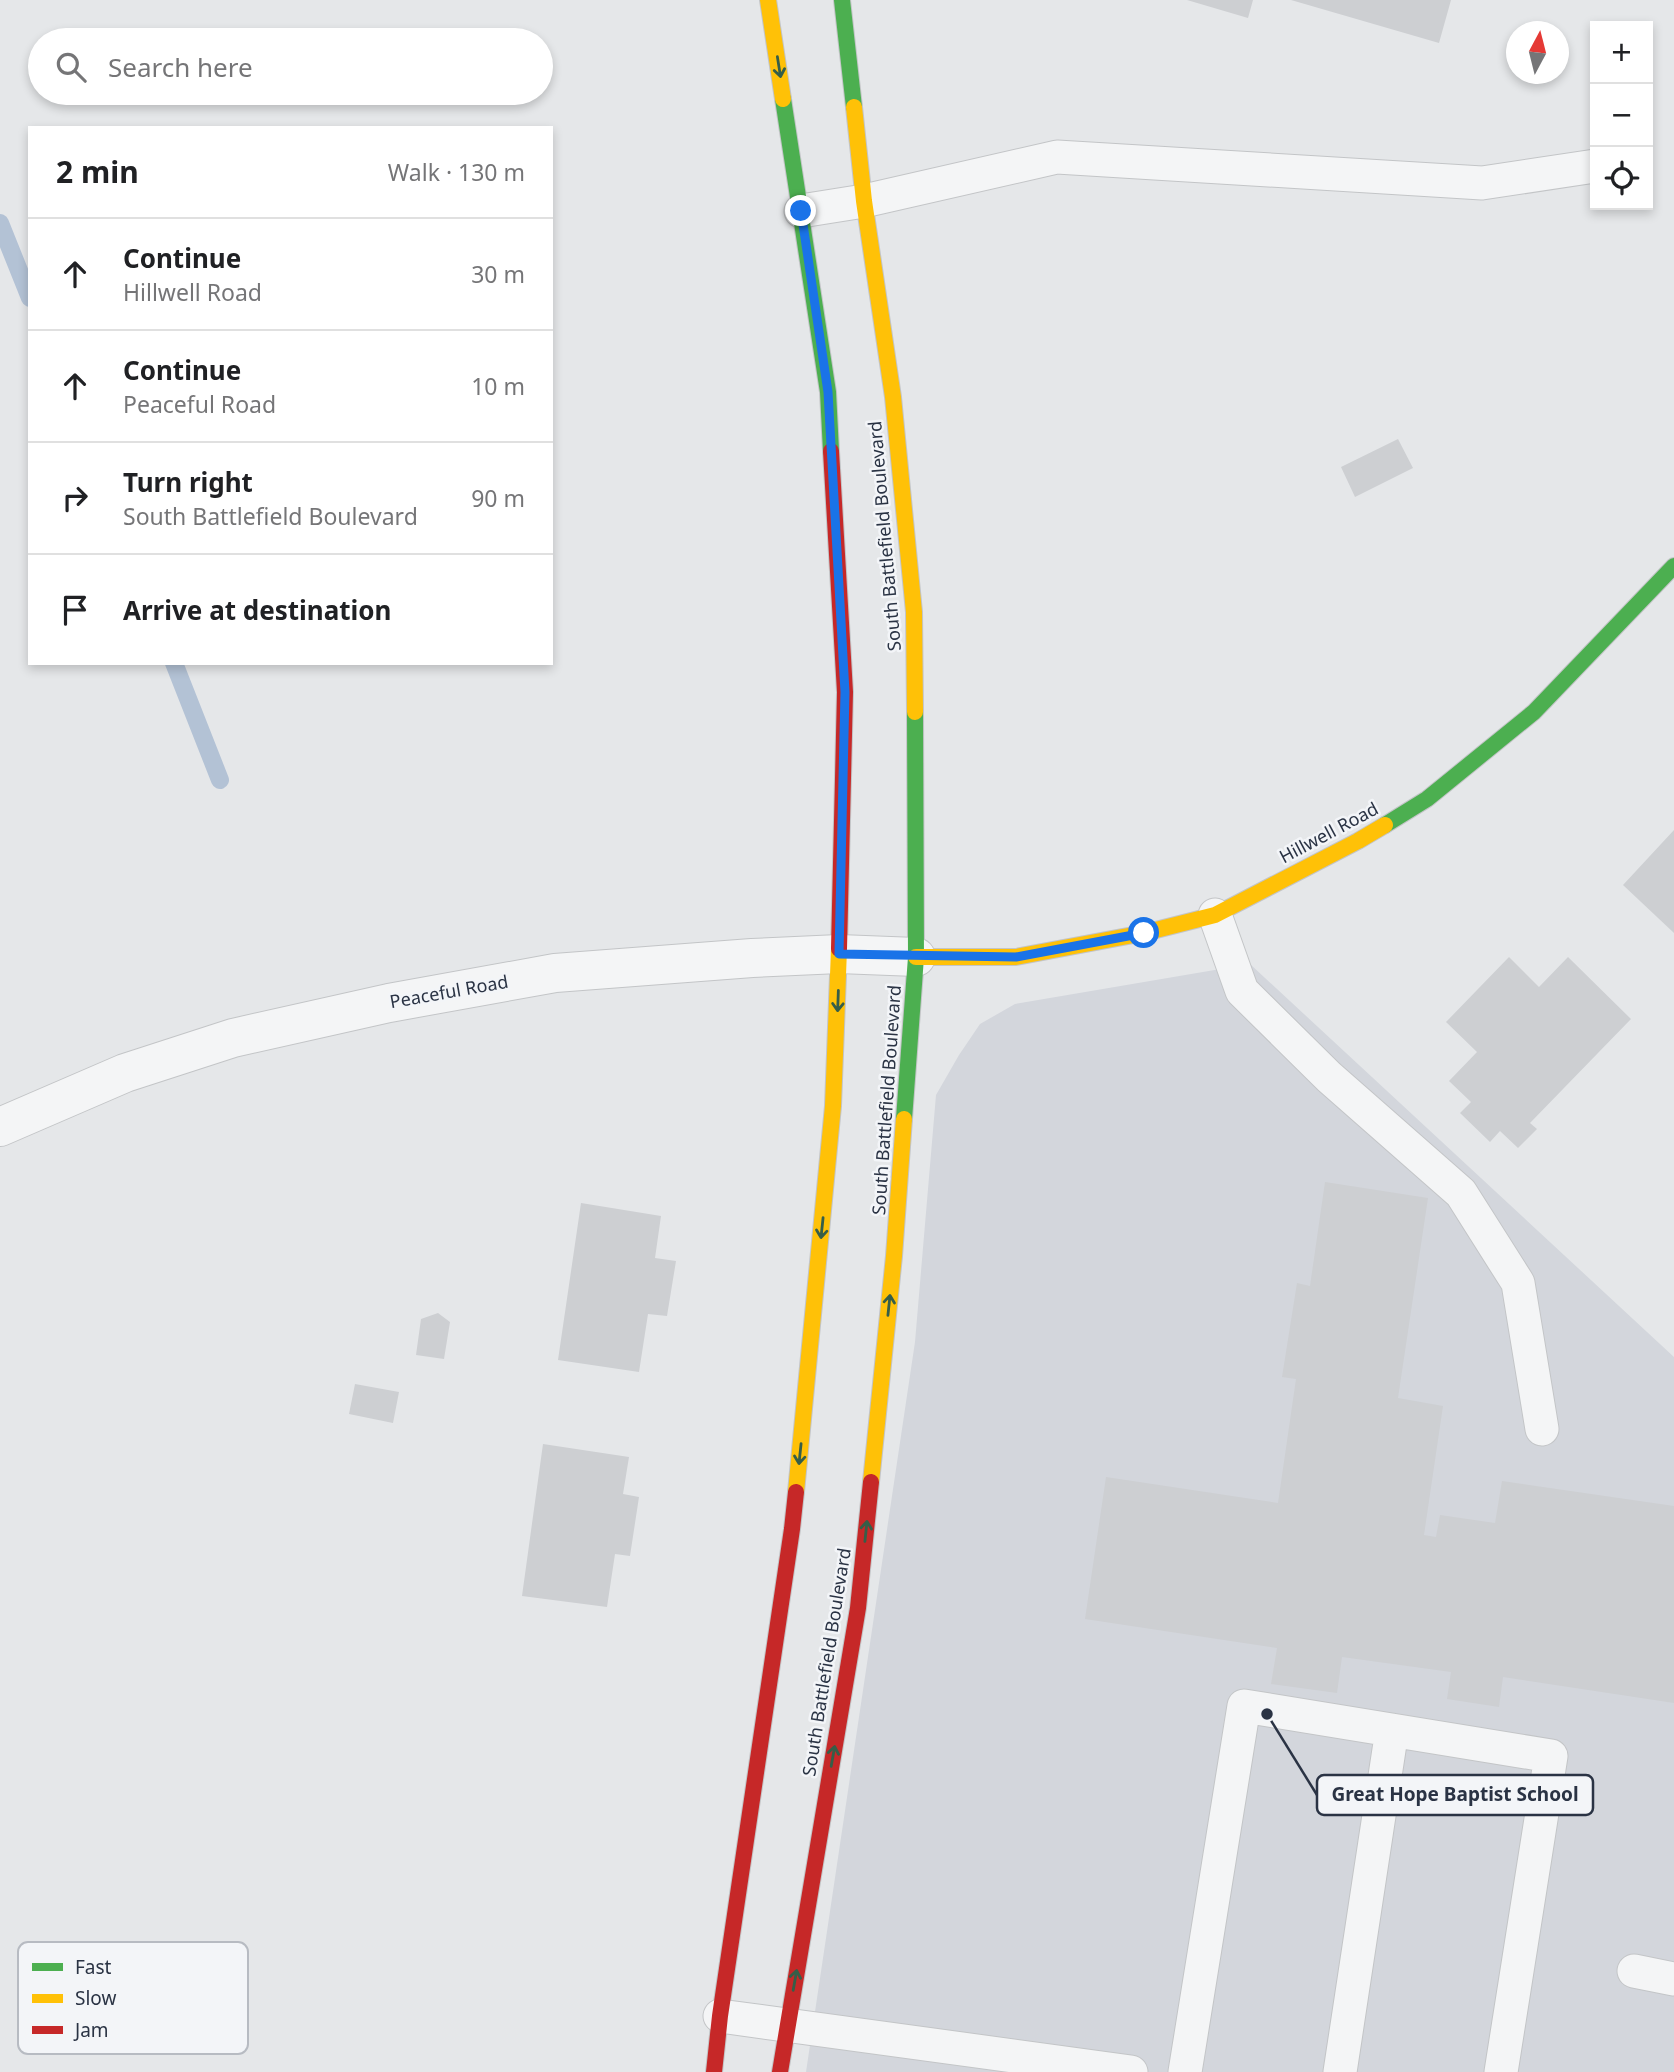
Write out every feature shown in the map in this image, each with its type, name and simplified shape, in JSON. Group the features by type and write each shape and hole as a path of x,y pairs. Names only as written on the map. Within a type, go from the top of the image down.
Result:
{"main road":[{"path":"714,2072 792,1530 833,1106 839,954 845,692 828,392 768,0"},
{"name":"South Battlefield Boulevard","path":"780,2072 858,1608 894,1256 916,957 914,612 893,397 864,201 842,0"},
{"name":"Hillwell Road","path":"916,957 1016,957 1144,933 1214,915 1358,841 1427,799 1534,712 1674,566"}],"street":[{"name":"Peaceful Road","path":"0,1127 125,1073 233,1038 389,1003 555,973 839,954 916,957"}],"lane":[{"path":"801,211 864,201 1057,157 1482,183 1590,167"},
{"path":"1214,915 1242,991 1329,1077 1461,1193 1518,1283 1542,1429"},
{"path":"1185,2072 1244,1706 1551,1756 1501,2072"},
{"path":"1340,2072 1392,1730"},
{"path":"1634,1971 1674,1979"},
{"path":"720,2016 1131,2072"}],"shaded area":[{"path":"1250,964 1674,1357 1674,2072 806,2072 915,1342 936,1095 980,1024 1015,1004"}],"building":[{"path":"1187,0 1253,0 1248,18"},
{"path":"1291,0 1451,0 1439,43"},
{"path":"1398,439 1413,468 1355,497 1341,467"},
{"path":"1674,830 1674,933 1623,885"},
{"path":"1509,957 1539,987 1568,957 1631,1019 1530,1123 1537,1129 1518,1148 1500,1131 1490,1142 1460,1113 1471,1102 1449,1081 1477,1052 1446,1022"},
{"path":"1325,1182 1428,1198 1398,1398 1443,1406 1424,1535 1436,1537 1440,1515 1495,1523 1502,1481 1674,1506 1674,1703 1503,1677 1499,1707 1447,1699 1451,1672 1342,1657 1337,1693 1271,1684 1277,1648 1085,1619 1106,1477 1278,1503 1296,1379 1282,1377 1297,1283 1310,1286"},
{"path":"581,1203 661,1216 655,1258 676,1261 667,1316 648,1314 639,1372 558,1360"},
{"path":"438,1313 450,1322 444,1359 416,1355 421,1319"},
{"path":"355,1384 399,1392 393,1423 349,1414"},
{"path":"543,1444 629,1457 623,1494 639,1497 630,1556 615,1554 607,1607 522,1596"}],"waterway":[{"path":"0,223 28,293"},
{"path":"175,665 220,780"}],"traffic: fast":[{"path":"842,0 854,107"},
{"path":"783,99 828,392 831,451"},
{"path":"1385,825 1427,799 1534,712 1674,566"},
{"path":"904,1119 916,957 915,712"}],"traffic: slow":[{"path":"768,0 783,99"},
{"path":"854,107 864,201 893,397 914,612 915,712"},
{"path":"916,957 1016,957 1144,933 1215,915 1385,825"},
{"path":"796,1492 833,1106 839,949"},
{"path":"871,1482 894,1256 904,1119"}],"traffic: jam":[{"path":"831,451 845,692 839,949"},
{"path":"780,2072 858,1608 871,1482"},
{"path":"714,2072 796,1492"}],"place":[{"name":"Great Hope Baptist School","path":"1267,1714"}],"route":[{"path":"801,211 828,392 845,692 839,954 1016,957 1144,933"}]}
